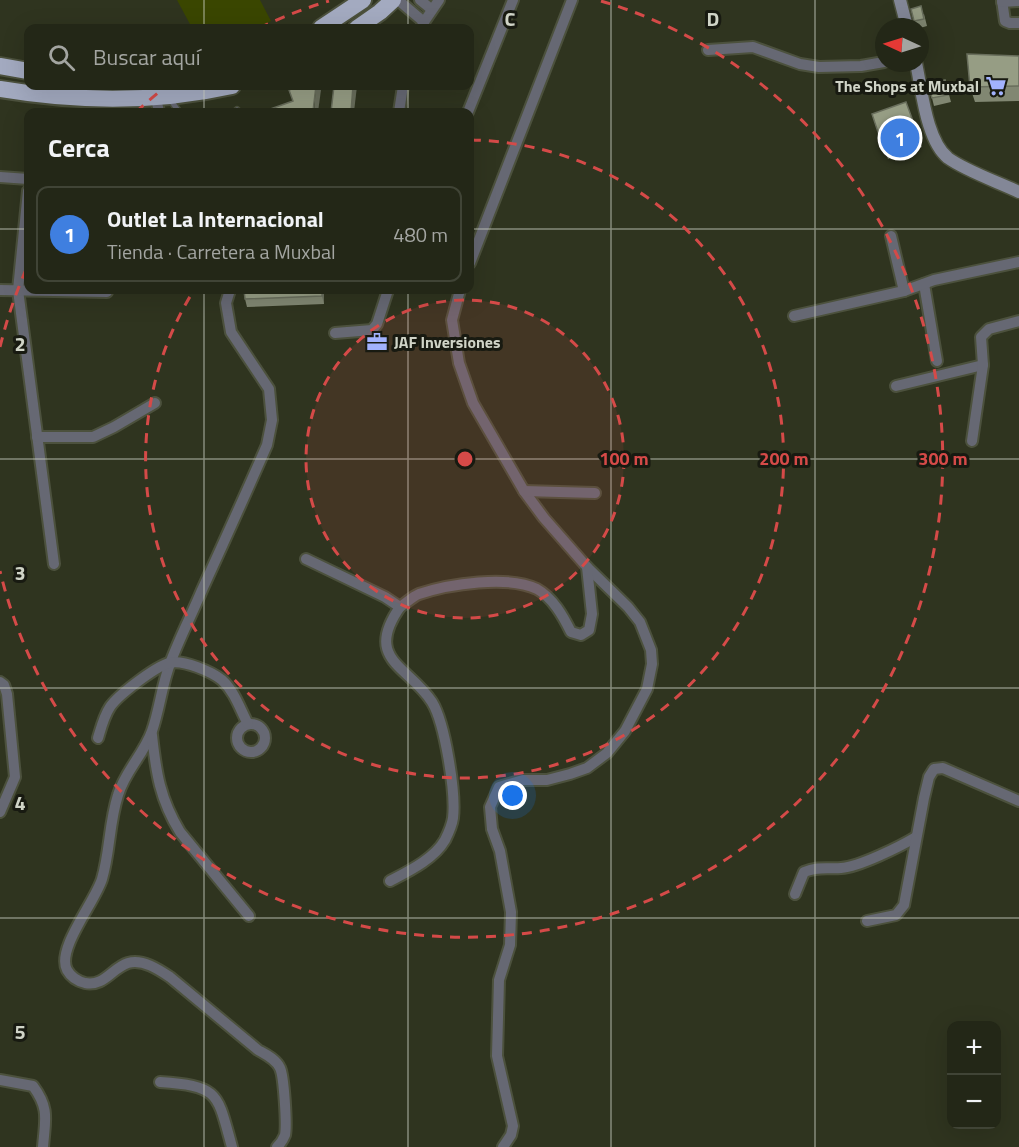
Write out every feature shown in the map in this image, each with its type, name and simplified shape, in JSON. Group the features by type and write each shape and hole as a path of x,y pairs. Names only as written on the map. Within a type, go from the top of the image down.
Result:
{"highway":[{"path":"327,24 363,0"},
{"path":"365,24 395,0"},
{"path":"0,66 24,70"},
{"path":"0,89 32,94 121,91 161,103 215,90"}],"main road":[{"path":"900,0 905,18"},
{"path":"918,72 930,126 941,150 949,158 1019,192"}],"street":[{"path":"395,0 421,24"},
{"path":"420,0 432,9"},
{"path":"423,24 439,0"},
{"path":"470,108 513,0"},
{"path":"474,253 572,0"},
{"path":"1019,1 1002,1 1005,21 1019,23"},
{"path":"708,50 753,47 800,64 819,67 875,64"},
{"path":"400,108 402,90"},
{"path":"0,177 24,179"},
{"path":"24,231 18,290 54,564"},
{"path":"891,236 904,291"},
{"path":"794,316 904,291 934,280 1019,262"},
{"path":"924,284 937,361"},
{"path":"0,290 24,290"},
{"path":"229,294 226,303 231,332 269,389 272,420 267,445 170,663 152,732 145,748 125,776 118,793 110,824 101,883 69,943 65,959 67,970 76,981 90,984 103,981 127,963 136,962 156,968 258,1050 273,1059 282,1074 286,1127 284,1137 277,1147"},
{"path":"335,333 372,330 377,324 387,294"},
{"path":"459,294 452,320 459,363 473,403 524,491 586,567 628,607 640,622 651,650 651,677 641,703 625,731 607,753 587,768 570,774 547,780 523,780 499,787 490,807 492,829 500,851 512,912 510,945 499,980 497,1056 513,1126 512,1135 503,1147"},
{"path":"972,441 983,365 981,341 983,333 989,329 1019,321"},
{"path":"896,386 983,365"},
{"path":"37,437 93,437 155,403"},
{"path":"524,491 595,493"},
{"path":"306,559 385,597 400,607"},
{"path":"390,881 412,869 430,855 444,841 453,819 447,755 438,714 431,700 398,668 391,657 386,644 392,618 400,607 417,595 450,587 503,582 521,584 537,590 548,597 564,618 571,632 585,634 589,630 592,614 586,567"},
{"path":"98,738 109,709 119,696 170,663 186,664 206,670 222,680 233,693 248,724"},
{"path":"0,682 6,694 15,777 0,812"},
{"path":"152,732 157,778 170,817 249,916"},
{"path":"867,921 896,915 901,911 907,897 916,837 929,777 934,769 937,767 949,771 1019,801"},
{"path":"795,894 804,872 814,868 843,868 900,846 916,837"},
{"path":"0,1080 33,1086 42,1098 46,1110 43,1147"},
{"path":"160,1082 191,1085 206,1090 216,1097 232,1147"}],"green space":[{"path":"177,0 260,0 271,21 265,24 190,24"}],"building":[{"path":"921,6 924,18 913,18 911,9"},
{"path":"967,54 1019,56 1019,86 970,87"},
{"path":"945,80 948,95 932,98 928,84"},
{"path":"289,90 316,90 313,108 273,108 293,101"},
{"path":"334,90 353,90 351,108 331,108"},
{"path":"906,102 917,132 882,144 872,114"},
{"path":"244,294 322,294 322,296 245,299"}],"place":[{"name":"The Shops at Muxbal","path":"996,86"},
{"name":"Outlet La Internacional","path":"900,138"},
{"name":"JAF Inversiones","path":"377,342"}]}
